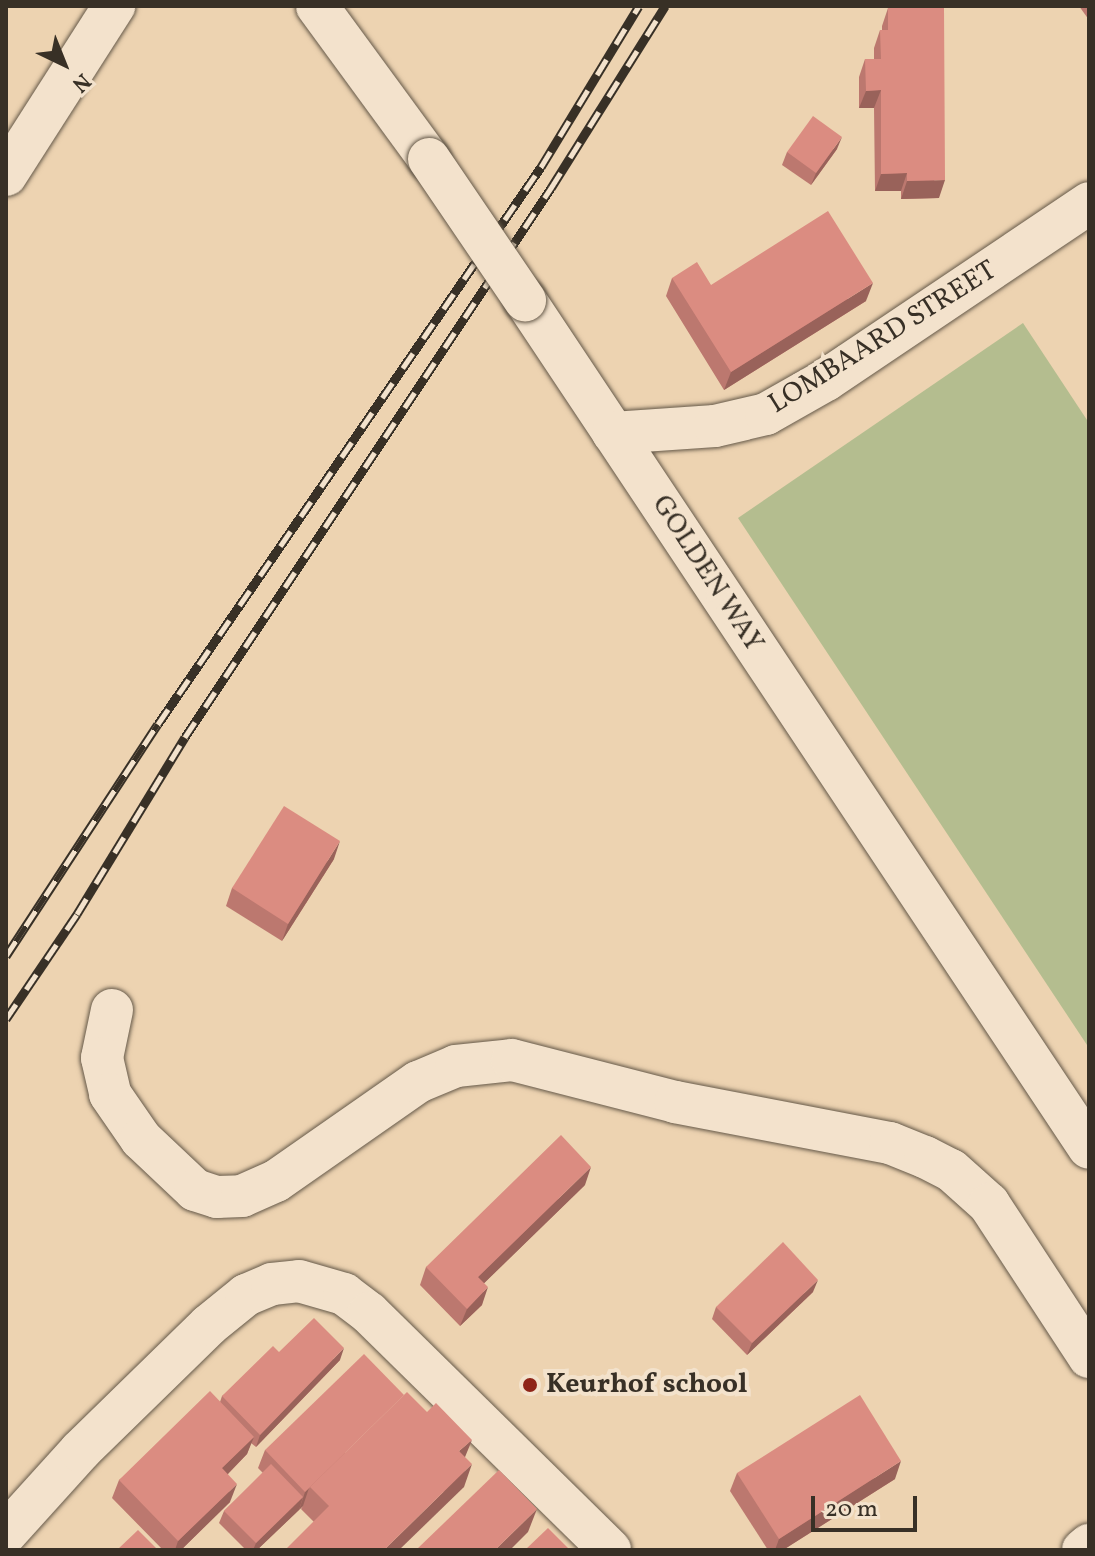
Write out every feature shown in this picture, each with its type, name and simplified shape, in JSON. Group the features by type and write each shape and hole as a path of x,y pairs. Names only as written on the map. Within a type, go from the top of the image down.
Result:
{"street":[{"path":"6,175 114,6"},
{"name":"GOLDEN WAY","path":"317,6 429,159 525,300 1089,1148"},
{"name":"LOMBAARD STREET","path":"613,433 715,426 766,414 826,380 1089,203"},
{"path":"112,1010 102,1058 110,1094 141,1139 195,1190 217,1197 253,1191 276,1181 418,1082 456,1066 512,1060 675,1102 890,1143 951,1170 989,1204 1089,1357"},
{"path":"6,1533 80,1451 209,1325 246,1295 272,1284 299,1281 344,1294 369,1313 610,1550"},
{"path":"1083,1550 1089,1545"}],"green space":[{"path":"1023,323 1089,423 1089,1048 738,518"}],"building":[{"path":"944,7 945,180 907,181 907,173 881,174 881,90 866,91 865,59 881,59 880,30 888,30 888,8"},
{"path":"813,116 842,137 816,173 787,152"},
{"path":"828,211 873,283 731,372 672,278 697,262 711,285"},
{"path":"284,806 340,841 288,924 232,888"},
{"path":"561,1135 591,1167 478,1277 488,1287 467,1309 426,1267"},
{"path":"783,1242 818,1280 752,1343 716,1307"},
{"path":"314,1318 344,1348 260,1435 222,1396 273,1346 279,1352"},
{"path":"364,1354 404,1395 305,1492 265,1450"},
{"path":"210,1391 254,1437 222,1468 237,1484 178,1541 119,1480"},
{"path":"407,1392 427,1412 436,1403 472,1440 459,1451 472,1464 384,1550 285,1550 329,1506 310,1487"},
{"path":"860,1395 901,1461 779,1539 737,1473"},
{"path":"271,1464 303,1497 256,1543 224,1511"},
{"path":"499,1470 537,1509 495,1550 416,1550"},
{"path":"548,1528 570,1550 525,1550"},
{"path":"138,1530 158,1550 117,1550"}],"railway":[{"path":"6,956 158,724 541,167 639,6"},
{"path":"6,1019 77,914 185,737 551,188 665,6"}],"place":[{"name":"Keurhof school","path":"530,1385"}]}
